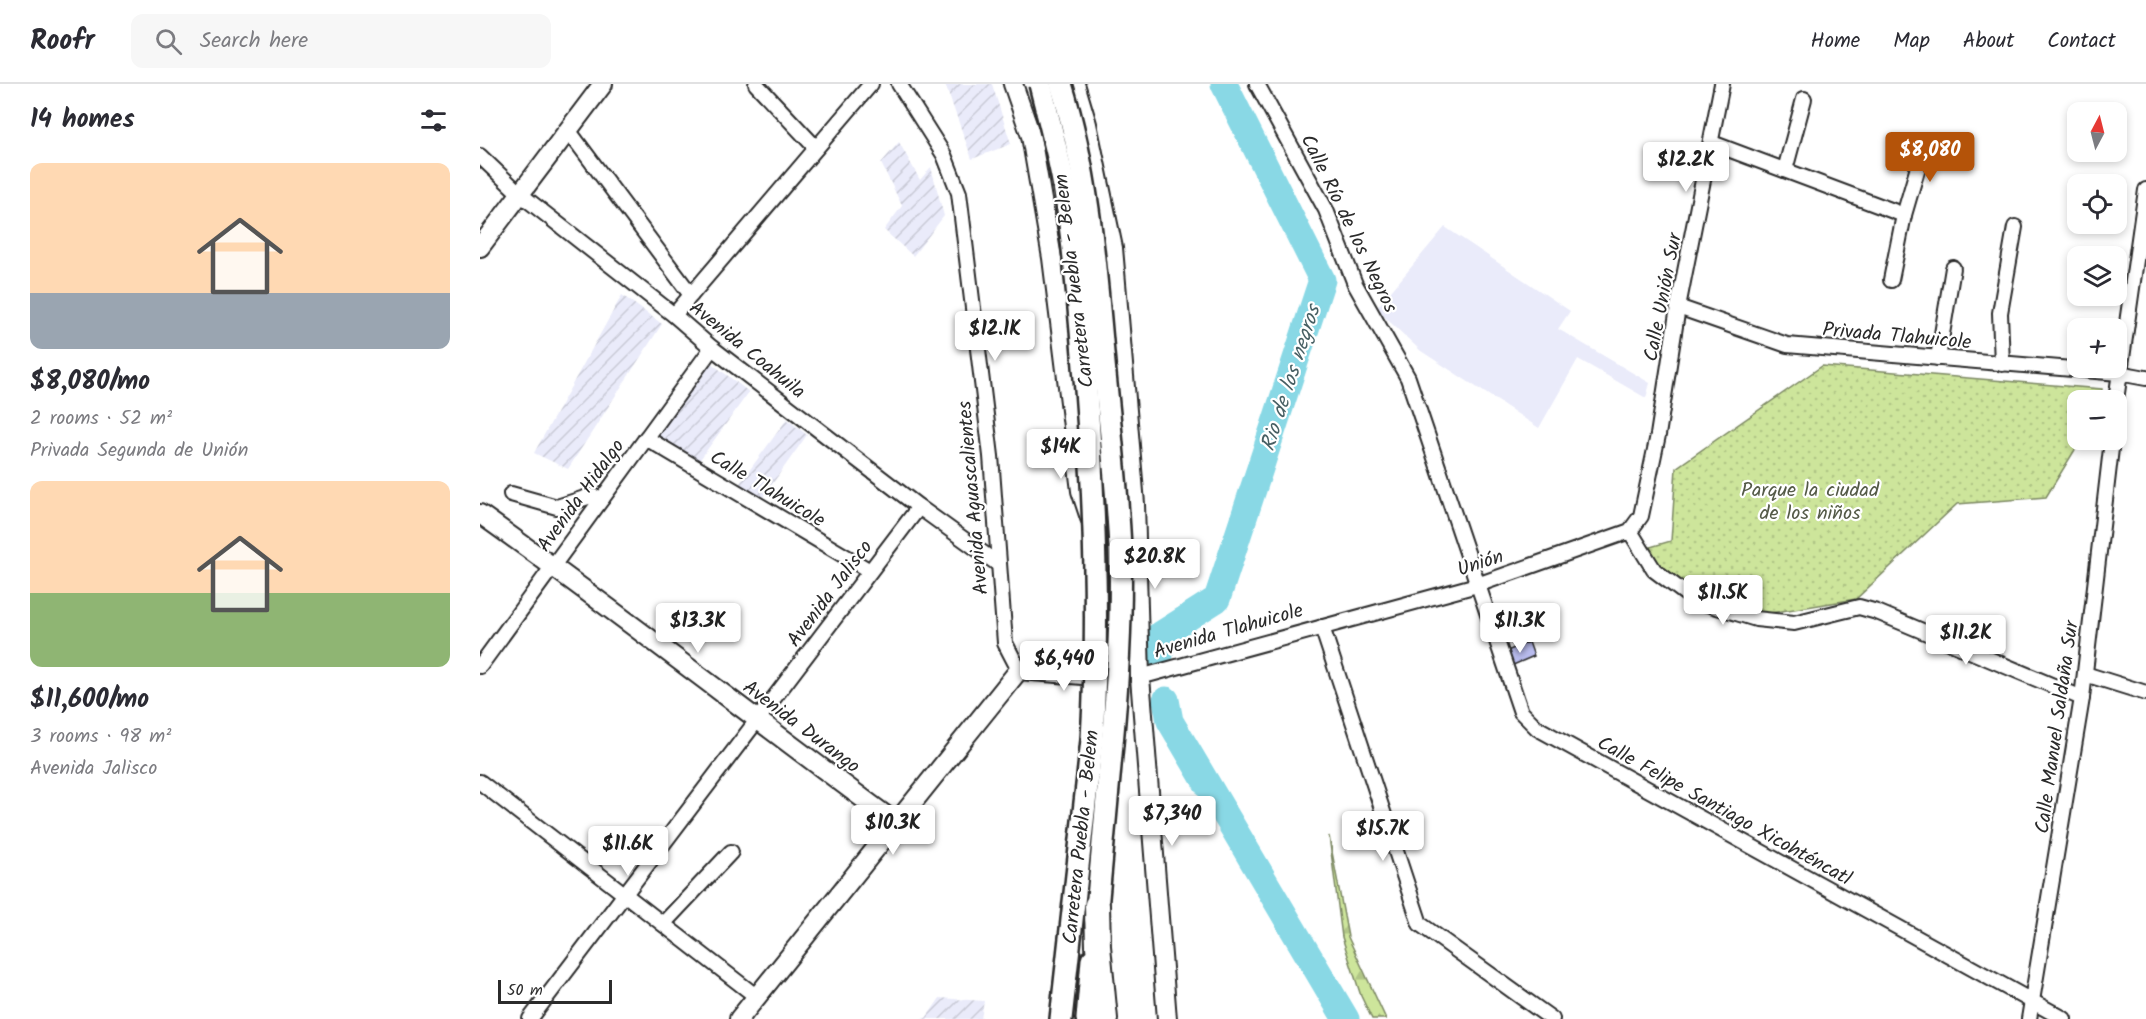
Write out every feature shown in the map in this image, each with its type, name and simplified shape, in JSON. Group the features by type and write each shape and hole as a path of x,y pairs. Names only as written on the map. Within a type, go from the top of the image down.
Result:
{"highway":[{"path":"1097,905 1098,946 1105,1019"}],"main road":[{"name":"Carretera Puebla - Belem","path":"1040,84 1055,141 1069,216 1082,337 1094,531 1096,669 1102,742 1097,905 1087,1019"},
{"name":"Carretera Puebla - Belem","path":"1061,84 1081,166 1091,234 1120,548 1118,687 1102,742 1061,1019"}],"street":[{"path":"480,246 603,84"},
{"path":"756,84 816,148"},
{"path":"674,315 871,84"},
{"name":"Avenida Aguascalientes","path":"899,84 944,155 959,193 991,456 1005,643 1020,670"},
{"name":"Carretera Puebla - Belem","path":"1013,84 1031,136 1052,258 1081,491 1094,531"},
{"path":"1075,84 1088,124 1113,248 1135,504 1140,677 1167,1019"},
{"name":"Calle Río de los Negros","path":"1257,84 1326,210 1355,284 1408,378 1477,585"},
{"name":"Calle Unión Sur","path":"1629,531 1641,516 1658,435 1678,307 1722,84"},
{"path":"1785,170 1804,99"},
{"path":"568,130 691,295"},
{"path":"1712,143 1904,215"},
{"path":"1891,280 1904,215 1925,143"},
{"name":"Avenida Coahuila","path":"480,156 520,194 674,315 712,348 919,507 998,564"},
{"path":"2127,324 2146,190"},
{"path":"2002,364 2000,313 2015,227"},
{"path":"1938,358 1953,268"},
{"name":"Privada Tlahuicole","path":"1678,307 1787,345 2067,369"},
{"name":"Avenida Hidalgo","path":"480,666 712,348"},
{"path":"2127,374 2146,378"},
{"name":"Calle Tlahuicole","path":"646,438 870,571"},
{"name":"Calle Manuel Saldaña Sur","path":"2030,1019 2082,698 2111,450"},
{"path":"511,494 557,507 591,496 602,499"},
{"name":"Avenida Jalisco","path":"530,1019 919,507"},
{"name":"Avenida Durango","path":"480,514 896,823"},
{"path":"1629,531 1654,570 1694,600 1756,620 1794,623 1859,607 1877,612 2082,698"},
{"name":"Unión","path":"1322,627 1477,585 1629,531"},
{"name":"Calle Felipe Santiago Xicohténcatl","path":"1477,585 1521,712 1537,728 2064,1019"},
{"path":"1322,627 1420,924 1552,1019"},
{"name":"Avenida Tlahuicole","path":"1020,670 1140,677 1322,627"},
{"path":"739,1019 1020,670"},
{"path":"2085,674 2146,693"},
{"path":"480,782 757,997"},
{"path":"663,924 731,852"}],"shaded area":[{"path":"945,84 992,84 1011,144 972,159"},
{"path":"899,142 920,180 931,167 944,216 913,256 884,230 902,206 881,163"},
{"path":"1445,227 1570,311 1558,329 1650,383 1646,398 1578,359 1539,428 1421,351 1376,309"},
{"path":"622,295 662,324 568,469 534,453"},
{"path":"706,359 749,392 696,465 651,438"},
{"path":"787,419 807,435 758,504 735,490"},
{"path":"940,998 984,1001 981,1019 921,1019 926,1018"}],"green space":[{"name":"Parque la ciudad de los niños","path":"1822,366 2102,389 2067,390 2067,450 2075,450 2046,497 1957,504 1856,599 1757,615 1691,594 1658,569 1647,548 1671,541 1676,468"},
{"path":"1329,836 1348,937 1386,1019 1372,1019 1361,996 1342,937"}],"building":[{"path":"1529,642 1534,656 1511,666 1507,651"}],"waterway":[{"name":"Rio de los negros","path":"1160,655 1157,637 1217,599 1322,280 1224,84"},
{"name":"Rio de los negros","path":"1166,700 1170,721 1346,1019"}]}
